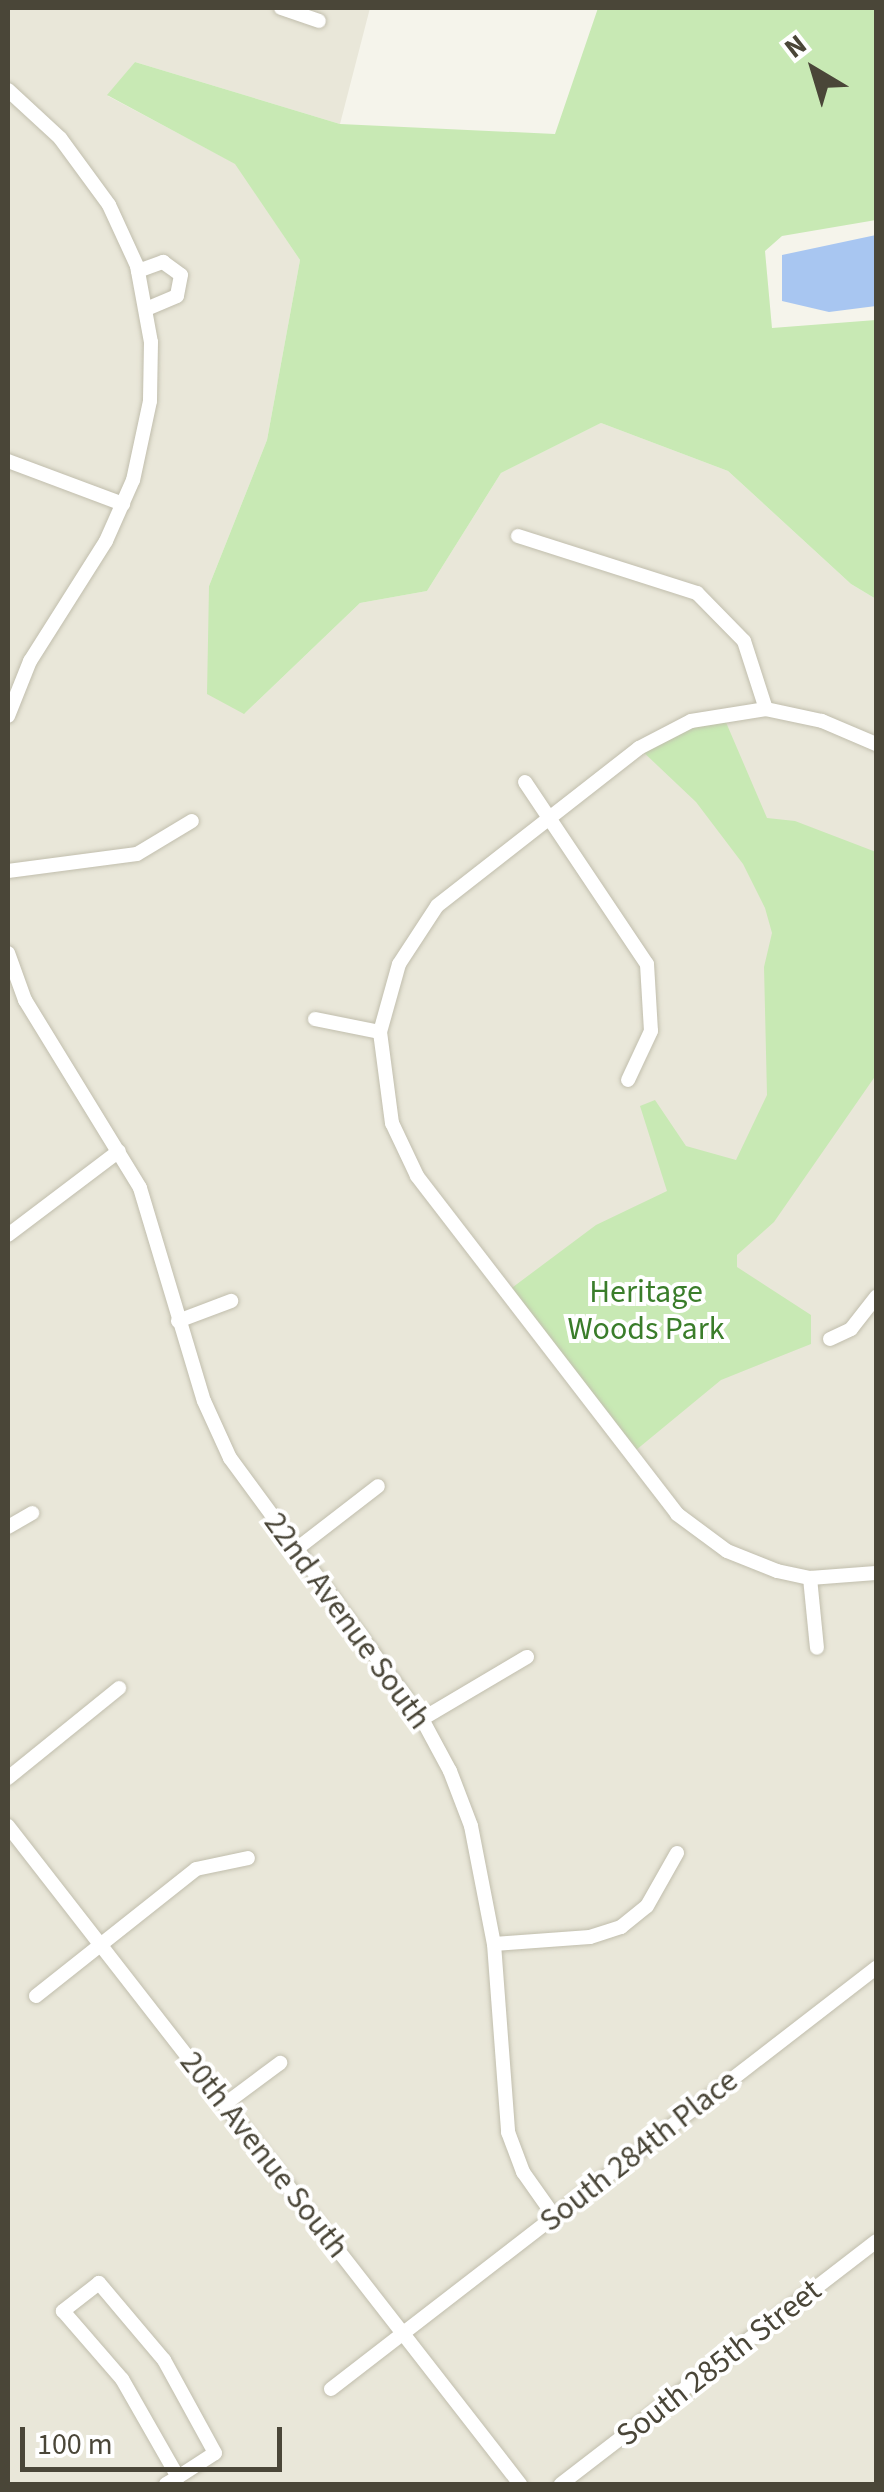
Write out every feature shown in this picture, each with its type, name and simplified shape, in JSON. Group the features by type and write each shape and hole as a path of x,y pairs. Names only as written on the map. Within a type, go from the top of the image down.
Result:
{"street":[{"path":"282,8 320,21"},
{"path":"8,90 86,170 138,271 146,309 150,401 123,504 10,695 8,716"},
{"path":"138,271 163,262 181,275 177,296 146,309"},
{"path":"8,461 123,504"},
{"path":"518,536 698,592 744,640 766,709"},
{"path":"876,744 822,721 766,709 722,713 666,733 470,874 415,933 386,998 380,1032 392,1123 417,1176 630,1455 695,1531 750,1562 810,1578 876,1573"},
{"path":"524,782 648,964 650,1032 628,1080"},
{"path":"8,872 137,854 192,821"},
{"name":"22nd Avenue South","path":"8,954 25,1000 140,1188 178,1321 230,1458 294,1551 422,1718 471,1826 494,1944 508,2132 523,2172 554,2216"},
{"path":"315,1019 380,1032"},
{"path":"8,1235 120,1151"},
{"path":"830,1339 850,1329 876,1296"},
{"path":"178,1321 231,1301"},
{"path":"294,1551 378,1486"},
{"path":"8,1527 32,1513"},
{"path":"810,1578 817,1648"},
{"path":"422,1718 527,1657"},
{"path":"8,1778 119,1688"},
{"name":"20th Avenue South","path":"8,1826 520,2484"},
{"path":"494,1944 590,1937 620,1927 647,1906 676,1853"},
{"path":"36,1996 196,1869 248,1858"},
{"name":"South 284th Place","path":"331,2389 876,1968"},
{"path":"226,2104 280,2063"},
{"name":"South 285th Street","path":"561,2484 876,2241"},
{"path":"99,2283 164,2360 215,2452 172,2481 122,2379 63,2311 99,2283"}],"shaded area":[{"path":"8,8 370,8 340,124 135,62 108,96 236,164 300,260 267,440 209,586 245,713 360,603 427,591 501,473 601,423 728,471 851,584 876,599 876,2484 8,2484"}],"green space":[{"path":"598,8 876,8 876,220 782,236 765,251 772,328 876,320 876,599 851,584 728,471 601,423 501,473 427,591 360,603 244,714 207,694 209,586 267,440 300,260 235,164 107,95 135,62 340,124 555,134"},
{"name":"Heritage Woods Park","path":"722,713 767,818 795,821 876,852 876,1075 774,1222 737,1255 737,1267 811,1315 811,1344 721,1380 630,1455 505,1293 596,1225 667,1191 640,1106 655,1100 686,1146 736,1160 767,1095 764,967 772,933 765,908 743,864 696,802 639,748"}],"water":[{"path":"876,235 876,306 829,312 782,301 782,255"}]}
